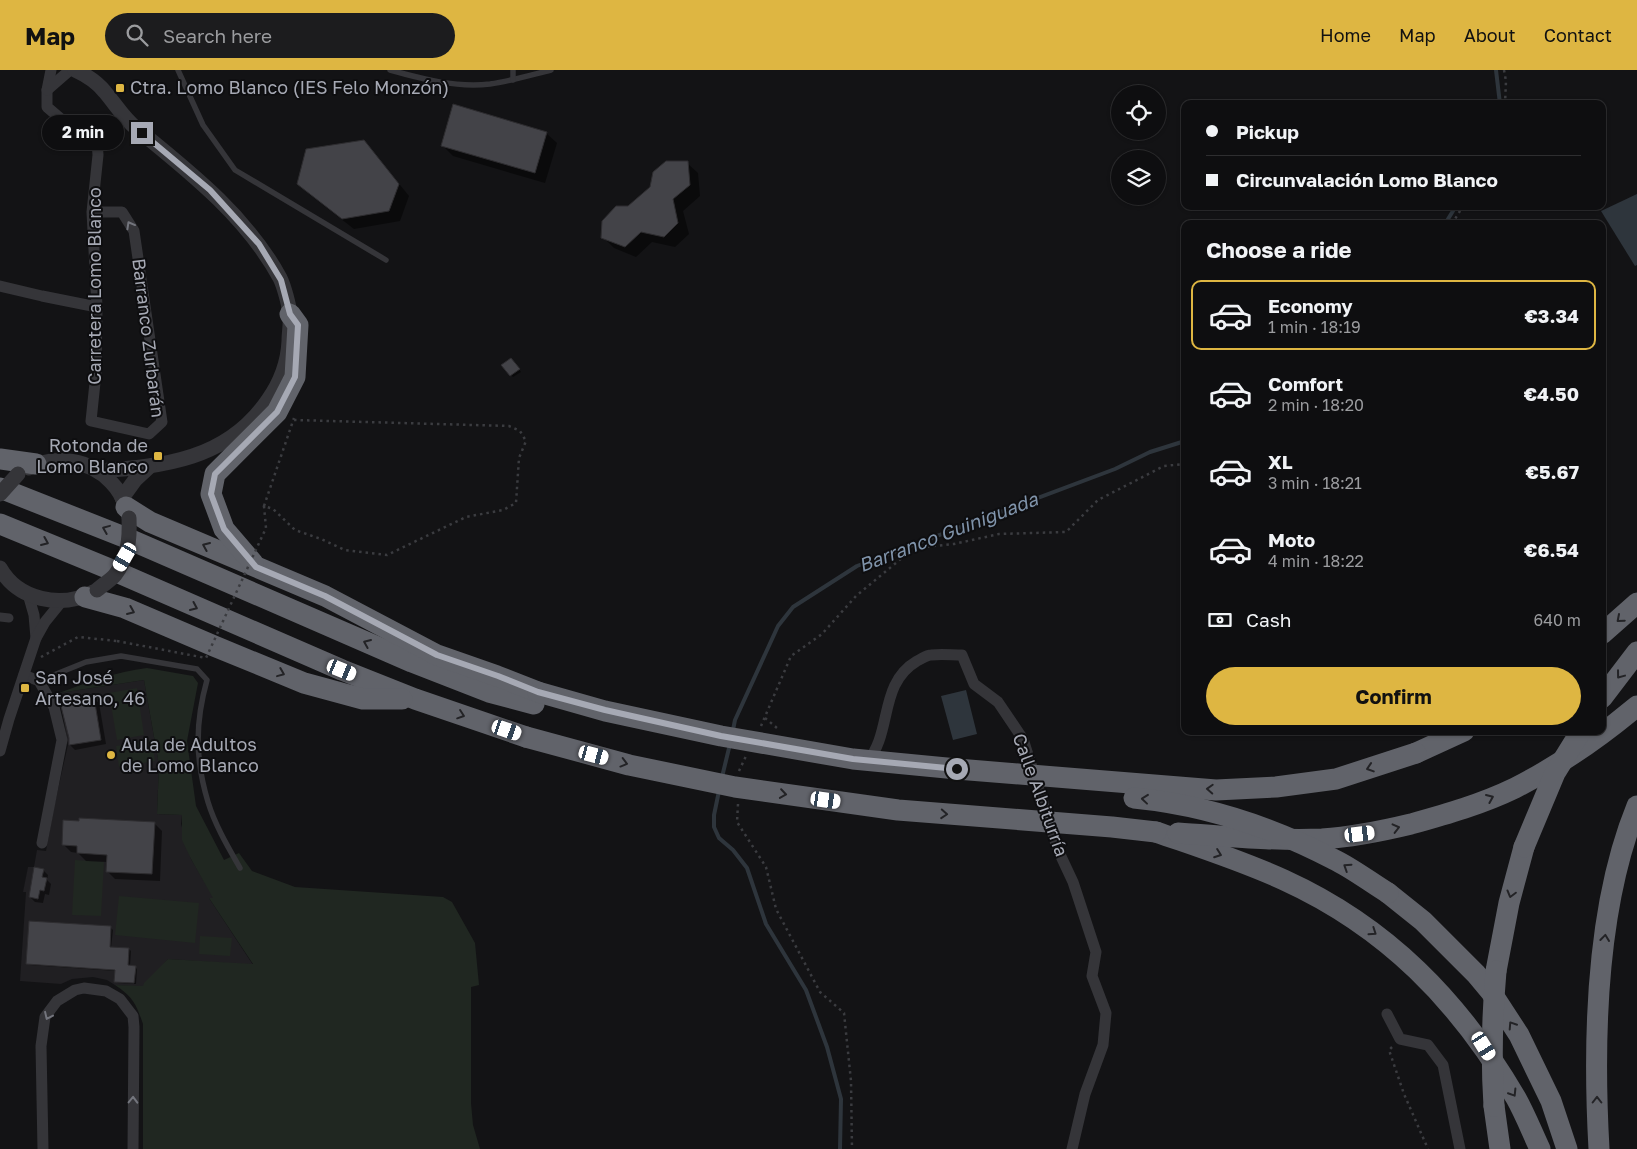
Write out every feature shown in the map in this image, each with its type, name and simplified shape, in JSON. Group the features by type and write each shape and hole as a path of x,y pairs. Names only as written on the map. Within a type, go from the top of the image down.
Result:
{"highway":[{"path":"256,567 224,529 211,494 215,474 277,412 295,377 298,325 290,314"},
{"path":"0,459 27,469"},
{"path":"0,488 124,536 412,662 489,692 605,710 721,736 853,759 1216,790 1276,787 1336,779 1416,753 1455,735"},
{"path":"126,508 150,522 325,596 437,655 498,676 536,698 602,724 718,750 855,774 1169,801 1224,814 1278,832 1335,859 1388,893 1423,921 1469,967 1491,992 1519,1035 1551,1101 1567,1149"},
{"path":"0,524 415,699 526,737 629,765 735,787 898,810 1156,832 1251,837 1322,838 1379,832 1444,815 1515,788 1577,751 1598,735"},
{"path":"91,593 304,683 363,698 415,699"},
{"path":"1606,630 1637,603"},
{"path":"1606,693 1637,652"},
{"path":"1606,729 1637,706"},
{"path":"1500,1149 1494,1106 1492,1015 1496,971 1509,903 1524,847 1555,773 1579,735"},
{"path":"1599,1149 1597,1043 1601,971 1608,912 1619,860 1637,806"},
{"path":"1156,832 1251,866 1285,881 1335,908 1378,935 1419,971 1452,1006 1484,1046 1512,1092 1540,1149"}],"street":[{"path":"47,90 52,70"},
{"path":"47,90 70,70"},
{"path":"75,70 85,75 105,92 130,124 210,190 259,244 281,280 290,314 288,352 278,386 260,412 242,430 221,444 190,458 148,467 98,471"},
{"path":"101,70 105,92"},
{"name":"Carretera Lomo Blanco","path":"47,90 47,107 61,118 91,132 97,142 98,155 92,212 98,306 96,372 91,422"},
{"name":"Barranco Zurbarán","path":"91,422 149,434 162,422 134,231 122,212 92,212"},
{"path":"0,286 98,306"},
{"path":"0,494 27,469 55,460 74,461 98,471 112,483 126,508 130,540 125,557 115,575 91,593 62,601 39,598 6,586 0,568"},
{"path":"126,508 135,480 148,467"},
{"path":"28,594 34,615 36,638"},
{"path":"0,751 2,733 36,638 45,622 62,601"},
{"name":"Calle Albiturría","path":"799,746 822,757 864,767 873,756 880,738 890,694 906,668 929,655 962,655 974,684 998,702 1023,739 1058,850 1073,882 1096,952 1092,976 1106,1013 1103,1045 1086,1094 1072,1149"},
{"path":"24,675 39,681 54,706 62,740 42,843"},
{"path":"43,1149 41,1046 45,1017 57,1001 75,990 84,988 106,991 120,999 133,1016 132,1149"},
{"path":"1387,1014 1400,1039 1428,1045 1443,1065 1460,1149"}],"lane":[{"path":"178,70 203,125 235,170 386,260"},
{"path":"390,70 428,81 461,84 489,84 551,70"},
{"path":"513,70 513,80"},
{"path":"39,681 86,662 121,656 197,669 207,680 200,704 197,747 208,803 240,868"}],"path":[{"path":"1504,70 1506,81 1505,100"},
{"path":"30,657 44,657 78,637 117,641 206,658 266,528 264,506 273,509 295,530 345,550 387,555 466,517 503,510 516,503 519,458 526,441 520,431 509,426 294,420"},
{"path":"1400,1039 1389,1050 1404,1094 1428,1149"}],"shaded area":[{"path":"1637,194 1637,265 1635,266 1601,211"},
{"path":"147,668 193,676 198,683 187,741 196,806 224,860 239,853 252,871 295,887 443,897 452,902 475,943 479,985 471,987 471,1103 473,1125 480,1149 143,1149 143,1024 133,1002 126,993 115,985 143,986 168,959 253,964 209,898 213,898 182,840 182,815 157,814 159,765 144,680 59,693 91,681"},
{"path":"144,680 159,765 157,814 182,815 181,824 191,859 214,898 209,898 253,965 168,959 144,987 115,985 107,980 93,977 72,979 61,984 20,981 26,892 23,892 28,867 34,867 37,850 46,851 68,745 59,693"},
{"path":"137,688 144,735 117,740 109,693"},
{"path":"966,690 977,734 953,740 941,696"},
{"path":"152,740 155,761 119,767 116,746"},
{"path":"75,860 104,862 101,916 72,915"},
{"path":"119,896 199,903 195,943 115,935"},
{"path":"200,936 232,938 230,956 199,954"}],"building":[{"path":"453,104 547,132 535,173 441,146"},
{"path":"364,140 399,184 389,211 342,219 297,184 306,149"},
{"path":"666,161 688,161 690,185 673,199 678,223 664,237 641,232 625,247 601,238 602,221 616,206 628,206 650,187 653,172"},
{"path":"511,358 520,369 510,376 501,365"},
{"path":"94,697 101,740 69,745 60,702"},
{"path":"79,818 155,822 152,874 106,872 107,855 77,853 77,846 62,845 63,820 79,821"},
{"path":"34,867 44,869 42,877 47,878 44,891 40,890 38,899 29,897"},
{"path":"29,921 111,926 110,947 129,948 128,965 136,966 134,983 114,982 115,970 26,964"}],"waterway":[{"name":"Barranco Guiniguada","path":"1496,70 1500,100"},
{"name":"Barranco Guiniguada","path":"1447,220 1454,210"},
{"name":"Barranco Guiniguada","path":"733,730 735,720 778,626 793,607 857,566 1115,469 1150,452 1181,442"},
{"name":"Barranco Guiniguada","path":"722,777 730,744"},
{"name":"Barranco Guiniguada","path":"719,791 714,815 714,827 719,838 733,850 747,868 766,924 806,990 827,1047 841,1099 840,1149"}],"place":[{"name":"Ctra. Lomo Blanco (IES Felo Monzón)","path":"120,88"},
{"name":"Rotonda de Lomo Blanco","path":"158,456"},
{"name":"San José Artesano, 46","path":"25,688"},
{"name":"Aula de Adultos de Lomo Blanco","path":"111,755"}],"route":[{"path":"142,133 210,190 259,244 281,280 290,314 298,325 295,377 277,412 215,474 211,494 224,529 256,567 325,596 437,655 538,692 605,710 721,736 853,759 957,769"}]}
